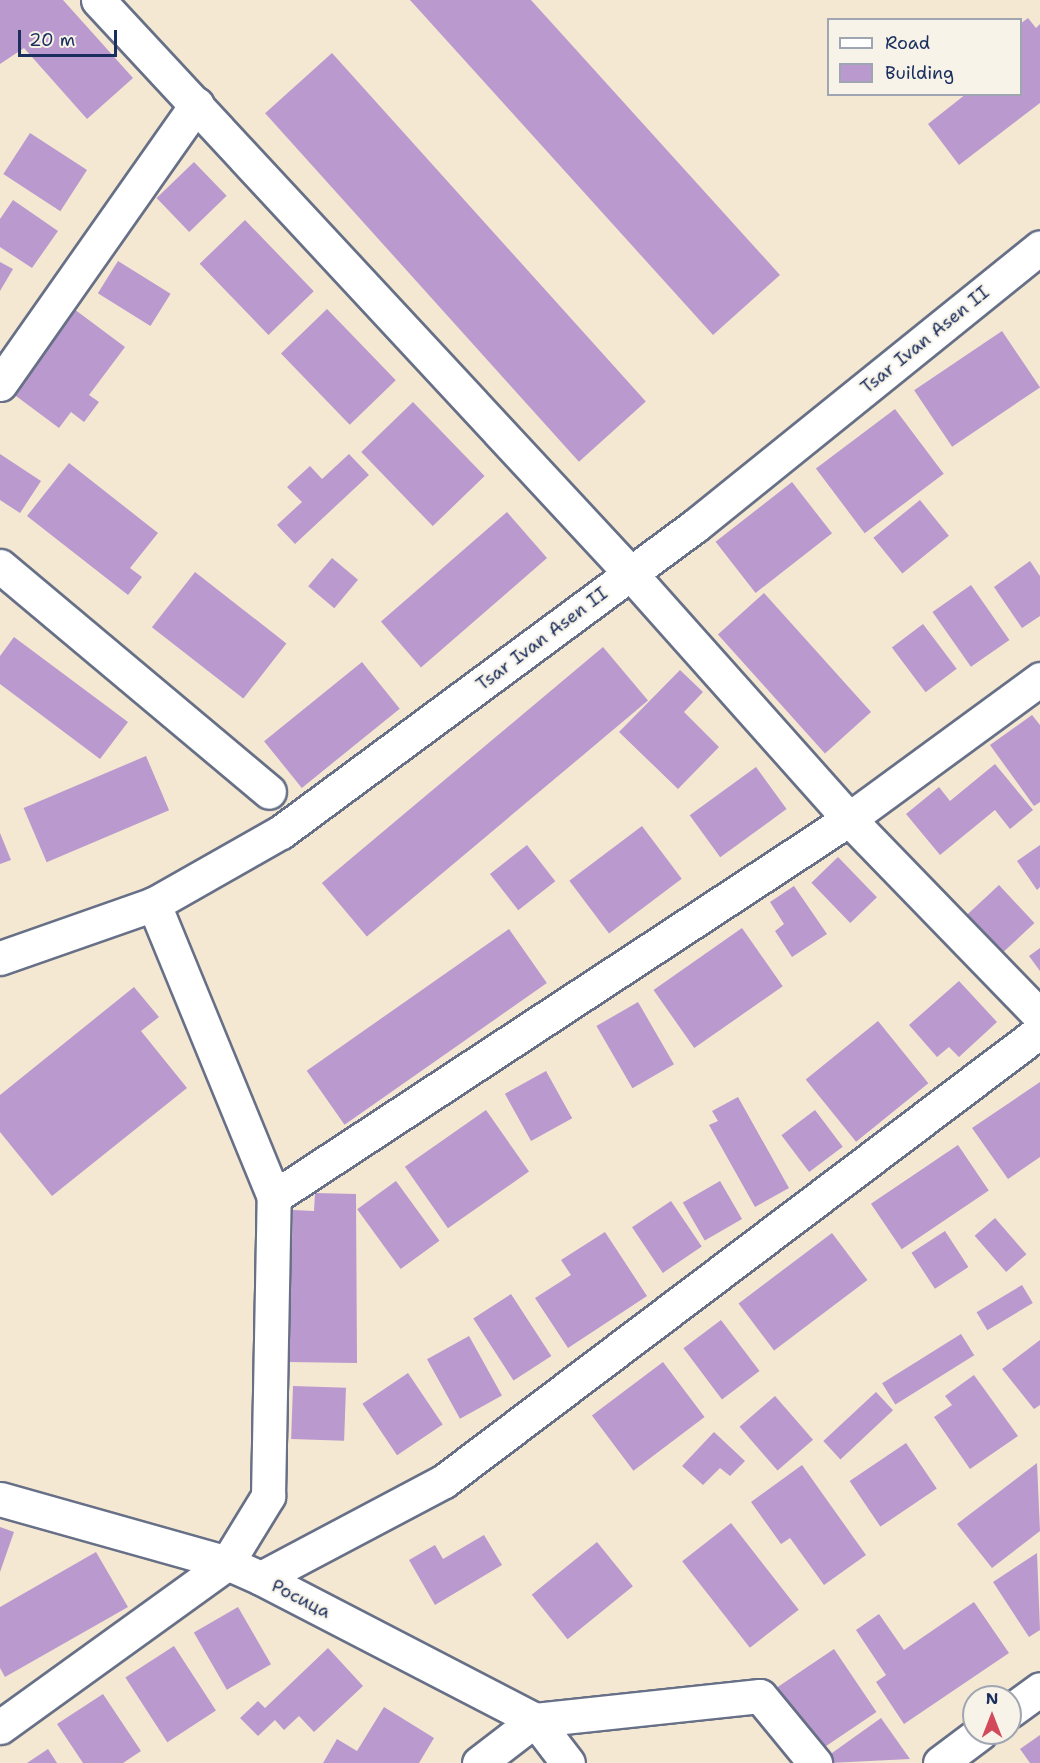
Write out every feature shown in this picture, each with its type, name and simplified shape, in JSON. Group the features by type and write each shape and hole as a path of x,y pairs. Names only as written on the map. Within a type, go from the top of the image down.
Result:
{"street":[{"path":"98,0 630,573 849,819 1040,1016"},
{"path":"0,384 197,105"},
{"name":"Tsar Ivan Asen II","path":"0,958 154,904 281,832 630,573 1040,247"},
{"path":"0,566 269,792"},
{"path":"274,1197 849,819 1040,679"},
{"path":"0,1727 227,1563 268,1496 274,1197 154,904"},
{"path":"261,1578 444,1481 1040,1030"},
{"name":"Росица","path":"0,1498 227,1563 261,1578 535,1720 568,1763"},
{"path":"1022,1702 1040,1689"},
{"path":"479,1763 535,1720 760,1696 815,1763"},
{"path":"940,1763 964,1745"}],"building":[{"path":"0,0 63,0 133,78 87,119 24,48 0,64"},
{"path":"410,0 531,0 780,275 713,335"},
{"path":"1028,18 1036,28 1040,24 1040,103 959,165 928,124 963,96 1022,96 1022,22"},
{"path":"332,53 646,402 579,462 265,113"},
{"path":"30,133 87,170 60,211 3,174"},
{"path":"194,162 227,196 189,232 157,198"},
{"path":"13,200 58,231 32,268 0,247 0,219"},
{"path":"245,220 314,291 268,335 200,264"},
{"path":"118,261 171,294 150,326 98,293"},
{"path":"0,262 13,269 0,291"},
{"path":"74,309 125,347 89,395 99,402 84,422 71,412 59,428 12,393"},
{"path":"327,309 396,380 350,425 281,353"},
{"path":"1002,331 1040,387 952,447 914,390"},
{"path":"413,402 485,476 433,526 361,452"},
{"path":"895,409 944,474 865,533 816,469"},
{"path":"0,454 41,481 20,513 0,500"},
{"path":"349,454 369,475 295,544 277,525 302,502 287,487 310,466 322,479"},
{"path":"69,463 158,533 130,568 142,577 128,595 27,516"},
{"path":"792,482 832,533 756,593 716,542"},
{"path":"920,500 949,536 902,574 873,538"},
{"path":"507,512 547,558 421,668 381,622"},
{"path":"332,558 358,580 334,608 308,586"},
{"path":"1030,561 1040,576 1040,616 1022,628 994,587"},
{"path":"195,572 286,643 243,699 152,627"},
{"path":"971,585 1009,640 971,667 932,612"},
{"path":"764,593 871,712 825,753 718,634"},
{"path":"923,624 957,669 926,692 892,647"},
{"path":"14,637 128,722 100,759 0,684 0,656"},
{"path":"603,647 648,701 367,937 322,883"},
{"path":"362,662 400,709 302,788 264,741"},
{"path":"680,670 703,692 684,712 719,747 678,789 619,732"},
{"path":"1032,715 1040,725 1040,802 1034,806 990,745"},
{"path":"146,756 169,810 47,862 24,808"},
{"path":"995,764 1033,810 1010,829 995,810 940,855 906,814 939,787 950,801"},
{"path":"756,767 787,809 720,857 690,815"},
{"path":"642,826 682,879 609,933 569,881"},
{"path":"0,833 11,860 0,864"},
{"path":"527,845 555,881 518,910 490,874"},
{"path":"1040,845 1040,887 1037,890 1017,861"},
{"path":"838,857 877,897 850,923 811,883"},
{"path":"999,885 1034,923 1000,955 965,917"},
{"path":"794,886 827,934 792,957 775,931 784,924 770,902"},
{"path":"742,928 783,986 694,1048 654,990"},
{"path":"509,929 547,983 345,1125 307,1071"},
{"path":"1040,948 1040,971 1029,956"},
{"path":"959,981 997,1022 959,1057 949,1047 937,1057 909,1025"},
{"path":"134,987 159,1017 141,1031 187,1088 52,1196 0,1132 0,1095"},
{"path":"638,1002 674,1064 632,1088 596,1026"},
{"path":"878,1021 928,1083 856,1142 806,1080"},
{"path":"546,1071 572,1118 531,1141 505,1094"},
{"path":"1040,1082 1040,1157 1008,1179 972,1128"},
{"path":"738,1097 789,1188 755,1207 709,1125 718,1121 712,1111"},
{"path":"486,1110 529,1171 448,1228 405,1167"},
{"path":"815,1110 843,1147 809,1172 781,1135"},
{"path":"958,1145 989,1191 902,1249 871,1204"},
{"path":"396,1181 439,1241 401,1269 357,1209"},
{"path":"720,1181 742,1219 705,1241 683,1202"},
{"path":"315,1193 356,1194 357,1363 288,1362 293,1210 314,1211"},
{"path":"671,1201 702,1247 663,1273 632,1227"},
{"path":"995,1218 1026,1254 1006,1272 975,1236"},
{"path":"945,1231 968,1267 935,1289 911,1253"},
{"path":"605,1232 647,1296 568,1348 535,1298 571,1275 561,1260"},
{"path":"832,1233 868,1280 774,1351 739,1303"},
{"path":"1022,1285 1033,1303 987,1330 977,1312"},
{"path":"511,1294 551,1356 514,1381 473,1319"},
{"path":"721,1320 760,1371 722,1399 683,1348"},
{"path":"961,1334 974,1355 895,1404 882,1383"},
{"path":"469,1336 502,1395 460,1419 427,1359"},
{"path":"1040,1340 1040,1405 1034,1409 1002,1369"},
{"path":"663,1362 705,1417 633,1471 592,1416"},
{"path":"408,1373 443,1424 397,1455 362,1404"},
{"path":"974,1375 1018,1436 970,1469 934,1417 952,1405 945,1396"},
{"path":"293,1386 346,1388 344,1441 291,1439"},
{"path":"876,1392 893,1410 840,1459 823,1441"},
{"path":"775,1396 813,1440 778,1471 740,1427"},
{"path":"714,1432 745,1461 730,1476 720,1468 703,1485 682,1466"},
{"path":"906,1443 937,1489 880,1527 850,1481"},
{"path":"1037,1463 1040,1531 992,1568 957,1524"},
{"path":"802,1465 866,1555 824,1585 790,1538 781,1544 751,1502"},
{"path":"731,1523 799,1610 750,1648 682,1561"},
{"path":"0,1527 14,1532 0,1572"},
{"path":"484,1535 502,1565 435,1605 409,1560 435,1545 443,1559"},
{"path":"597,1542 633,1586 568,1639 532,1595"},
{"path":"96,1552 128,1607 5,1677 0,1668 0,1607"},
{"path":"1037,1553 1040,1630 1029,1637 993,1582"},
{"path":"974,1602 1009,1653 904,1724 876,1682 886,1675 856,1630 879,1614 904,1650"},
{"path":"238,1607 271,1664 227,1690 194,1632"},
{"path":"174,1646 216,1711 167,1742 125,1678"},
{"path":"328,1648 363,1686 314,1732 299,1716 284,1730 275,1720 258,1736 240,1718 258,1701 265,1708"},
{"path":"834,1649 876,1712 818,1752 775,1689"},
{"path":"103,1694 141,1751 123,1763 83,1763 57,1724"},
{"path":"384,1707 434,1738 419,1763 323,1763 337,1739 357,1751"},
{"path":"881,1718 910,1759 829,1763 825,1758"},
{"path":"1040,1735 1040,1763 1030,1763 1020,1749"},
{"path":"48,1749 57,1763 27,1763"}]}
